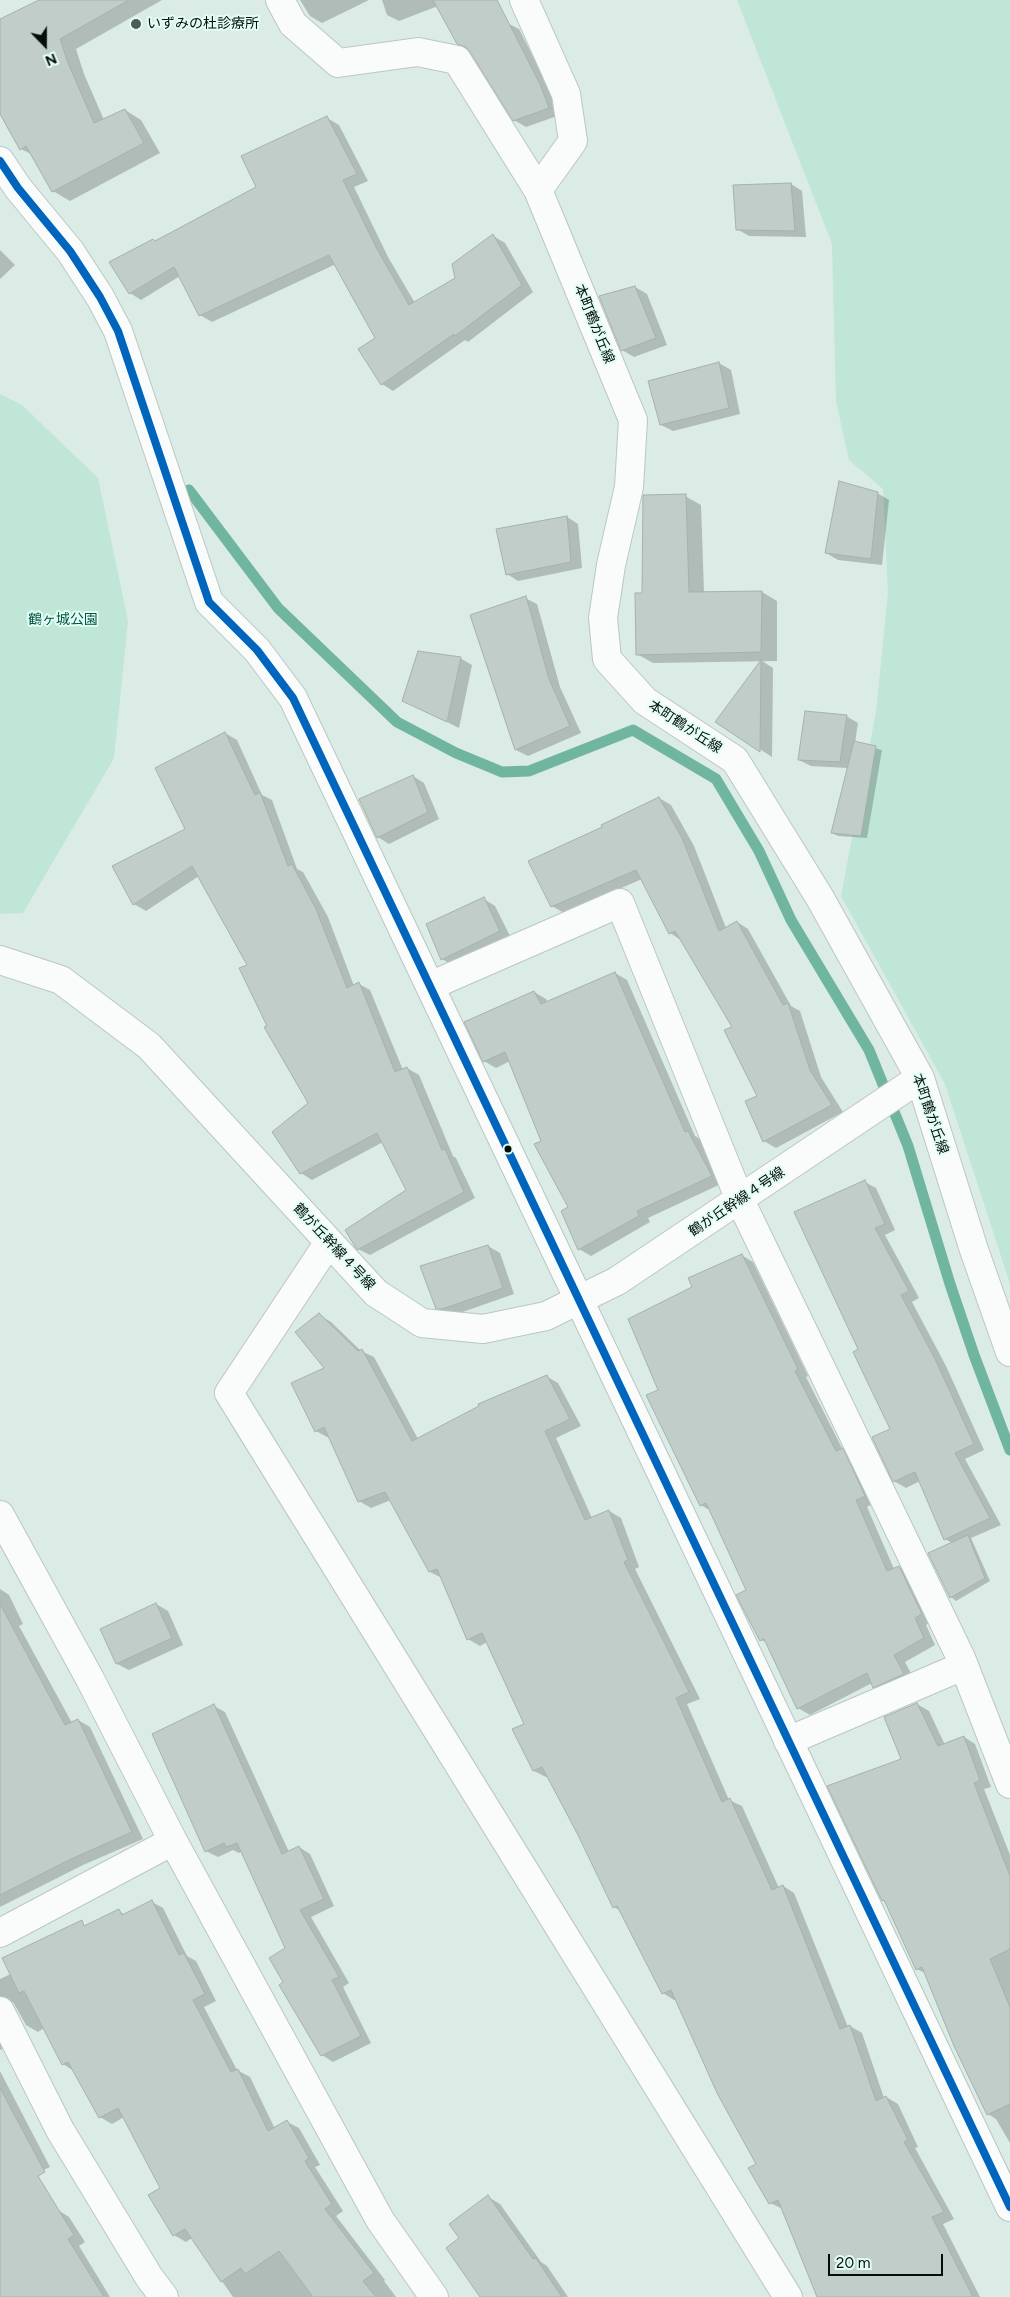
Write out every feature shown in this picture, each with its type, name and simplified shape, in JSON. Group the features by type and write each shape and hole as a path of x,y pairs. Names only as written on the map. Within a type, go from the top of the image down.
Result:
{"street":[{"name":"本町鶴が丘線","path":"280,0 293,24 338,63 418,52 457,60 538,190 633,420 629,487 610,565 603,618 607,658 645,701 735,760 820,898 912,1083 1010,1352"},
{"path":"524,0 566,94 573,141 538,190"},
{"path":"0,161 18,188 70,251 100,297 118,330 208,602 257,650 293,698 1010,2207"},
{"path":"430,986 620,903 740,1200 963,1666 1010,1784"},
{"name":"鶴が丘幹線４号線","path":"0,960 61,980 149,1046 376,1293 422,1323 483,1328 546,1316 579,1300 617,1281 912,1083"},
{"path":"329,1242 229,1393 788,2297"},
{"path":"0,1515 85,1670 172,1841 380,2220 434,2297"},
{"path":"788,1741 963,1666"},
{"path":"0,1933 172,1841"},
{"path":"0,2011 60,2130 149,2277 164,2297"}],"green space":[{"path":"737,0 1010,0 1010,1284 945,1084 841,896 876,712 888,592 883,489 849,460 836,401 832,244"},
{"name":"鶴ヶ城公園","path":"0,394 22,405 98,478 128,621 114,758 23,913 0,914"}],"building":[{"path":"39,0 129,0 60,39 68,63 94,123 125,109 144,143 52,192 26,146 20,150 0,114 0,19"},
{"path":"433,0 497,0 540,84 549,108 513,121 470,52 466,47 457,44"},
{"path":"327,116 357,174 343,180 377,249 409,305 455,278 452,264 493,234 522,285 455,336 454,334 381,385 358,349 375,338 329,255 199,316 174,267 129,294 109,262 153,239 155,241 256,187 241,156"},
{"path":"791,183 795,231 736,230 733,185"},
{"path":"635,286 656,338 621,351 599,296"},
{"path":"719,362 729,408 660,425 648,381"},
{"path":"839,481 878,492 871,559 825,553"},
{"path":"686,494 689,592 762,591 761,652 636,655 635,593 642,593 643,495"},
{"path":"567,516 571,562 506,575 496,529"},
{"path":"526,596 549,679 570,726 515,750 470,615"},
{"path":"418,651 461,657 447,722 402,701"},
{"path":"761,660 760,752 715,722"},
{"path":"805,711 847,715 840,762 798,760"},
{"path":"225,732 255,795 260,792 288,866 292,864 316,909 347,988 359,982 395,1072 407,1067 442,1150 445,1149 464,1192 357,1250 345,1230 406,1190 377,1133 300,1174 272,1132 308,1103 264,1027 267,1026 239,968 247,965 192,866 133,905 112,866 185,829 155,768"},
{"path":"854,741 876,746 861,836 831,833"},
{"path":"413,775 428,812 377,838 359,799"},
{"path":"659,797 682,838 719,931 737,921 783,1005 788,1003 810,1070 832,1105 763,1142 745,1101 757,1096 724,1030 732,1027 675,931 669,934 636,870 551,907 528,861 602,827 601,825"},
{"path":"484,897 500,931 441,960 426,924"},
{"path":"615,972 685,1132 688,1131 712,1176 637,1211 639,1216 578,1250 561,1211 568,1207 534,1144 541,1141 505,1052 483,1062 464,1022 534,991 541,1004"},
{"path":"865,1180 885,1224 875,1228 909,1291 901,1295 935,1359 974,1444 955,1453 990,1518 944,1540 915,1472 893,1482 872,1437 890,1429 853,1352 858,1349 794,1212"},
{"path":"488,1245 503,1288 442,1309 436,1309 420,1266"},
{"path":"742,1254 798,1369 795,1371 836,1451 843,1448 865,1496 856,1500 887,1571 899,1566 922,1614 915,1618 924,1638 894,1655 904,1674 873,1688 867,1673 797,1709 764,1639 760,1641 736,1595 746,1590 706,1503 700,1506 646,1395 658,1390 628,1319 692,1287 688,1278"},
{"path":"319,1313 358,1351 362,1349 412,1441 479,1406 478,1404 547,1375 570,1419 545,1431 585,1520 609,1510 628,1560 624,1562 689,1692 676,1698 722,1802 730,1798 772,1890 783,1885 840,2029 850,2025 876,2101 886,2096 908,2140 904,2142 944,2212 932,2217 973,2297 817,2297 778,2200 769,2204 748,2168 756,2164 717,2093 671,1990 662,1994 617,1906 613,1908 578,1835 542,1767 533,1771 512,1729 524,1724 482,1633 467,1640 437,1569 429,1572 385,1492 358,1502 324,1427 315,1432 291,1383 324,1368 295,1332"},
{"path":"968,1535 985,1578 950,1598 928,1553"},
{"path":"156,1603 172,1638 116,1664 100,1629"},
{"path":"0,1604 65,1725 78,1719 132,1832 71,1859 0,1895"},
{"path":"917,1703 938,1746 964,1736 980,1780 974,1783 1010,1876 1010,1949 990,1959 1010,2007 1010,2104 987,2115 954,2046 922,1967 916,1970 884,1900 882,1901 827,1786 901,1759 884,1717"},
{"path":"214,1704 282,1854 299,1846 324,1899 300,1910 339,1977 332,1980 361,2036 321,2056 279,1985 283,1982 269,1958 285,1948 237,1843 226,1847 224,1843 205,1852 152,1734"},
{"path":"152,1900 179,1955 184,1953 205,1994 193,2000 231,2072 238,2069 268,2131 287,2120 309,2158 305,2161 332,2204 325,2209 374,2273 363,2281 376,2297 313,2297 279,2251 245,2274 241,2268 221,2282 185,2229 173,2236 148,2195 160,2188 118,2108 99,2118 68,2062 62,2065 24,1991 19,1993 2,1958 82,1920 84,1926 119,1909 122,1915"},
{"path":"0,2088 45,2172 38,2176 74,2235 68,2239 104,2297 0,2297"},
{"path":"488,2195 533,2259 536,2258 562,2297 480,2297 446,2248 459,2238 449,2224"}],"waterway":[{"path":"189,490 278,608 397,722 456,753 502,772 529,771 633,730 716,779 759,851 791,920 869,1050 908,1146 950,1284 974,1355 1010,1450"}],"transit line":[{"path":"0,161 18,188 70,251 100,297 118,331 209,602 257,650 293,698 1010,2207"}],"place":[{"name":"いずみの杜診療所","path":"136,24"}]}
